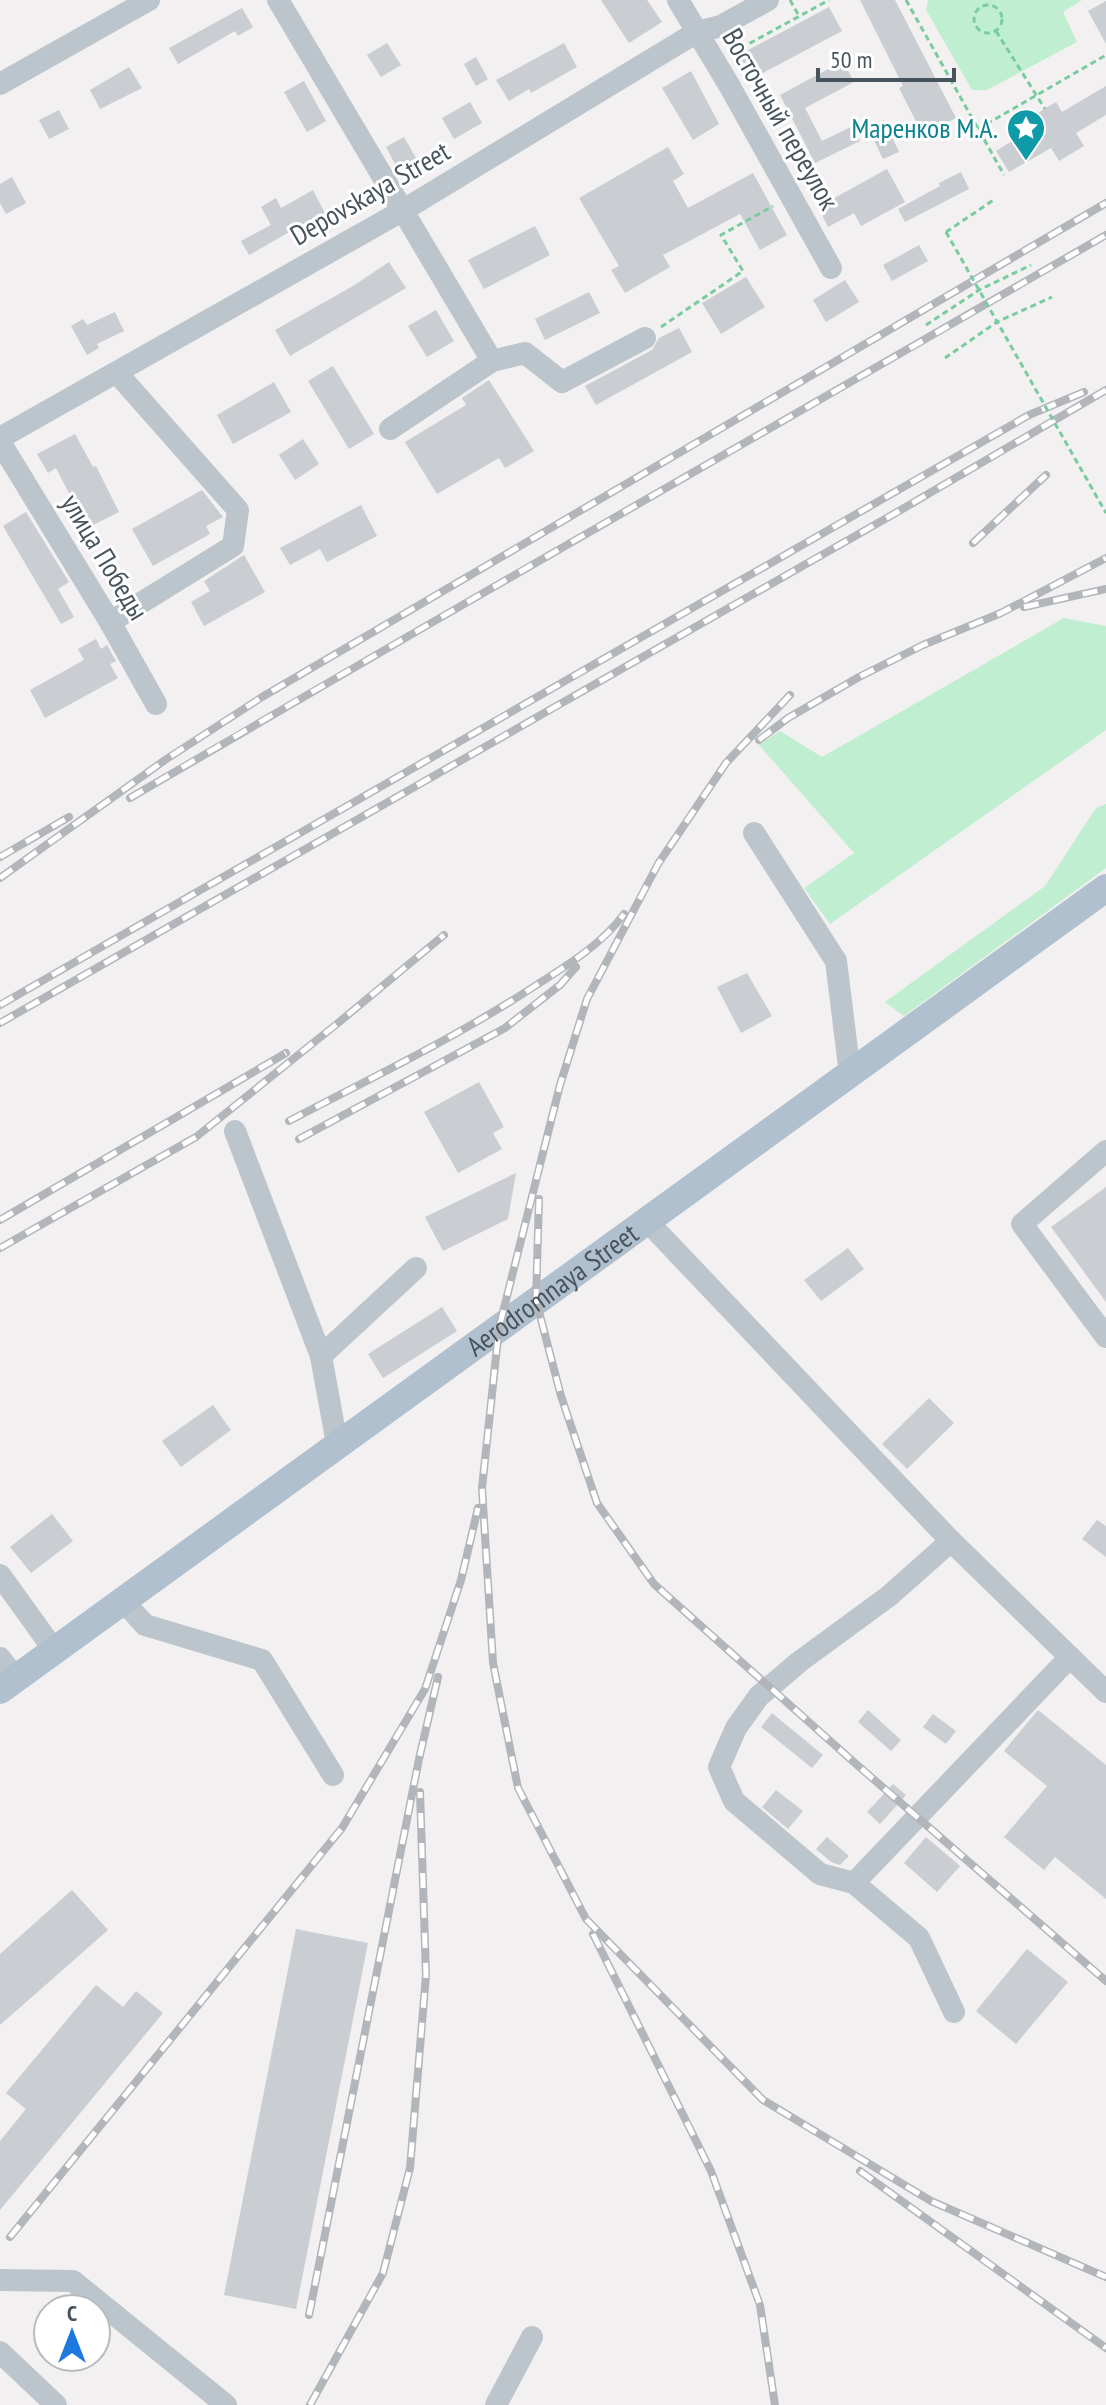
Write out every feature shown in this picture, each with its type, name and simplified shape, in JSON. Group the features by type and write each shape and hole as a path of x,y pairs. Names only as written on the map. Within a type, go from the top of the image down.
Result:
{"main road":[{"name":"Aerodromnaya Street","path":"5,1676 54,1650 124,1602 337,1444 1106,888"}],"street":[{"path":"0,84 149,0"},
{"path":"278,0 492,361"},
{"name":"Восточный переулок","path":"678,0 831,268"},
{"name":"Depovskaya Street","path":"0,440 402,211 697,32 721,26 768,0"},
{"path":"390,429 492,361 525,353 562,382 645,338"},
{"path":"110,622 233,546 238,510 117,373"},
{"name":"улица Победы","path":"0,440 156,704"},
{"path":"754,833 836,961 850,1074"},
{"path":"235,1131 321,1356 337,1444"},
{"path":"1106,1151 1022,1224 1106,1337"},
{"path":"648,1222 951,1541 1106,1692"},
{"path":"321,1356 416,1268"},
{"path":"951,1541 889,1596 799,1662 759,1696 736,1728 719,1767 734,1801 745,1811 820,1874 854,1883 919,1938 954,2012"},
{"path":"0,1575 54,1650"},
{"path":"124,1602 145,1625 262,1660 333,1775"},
{"path":"854,1883 1070,1657"},
{"path":"0,2280 73,2281 226,2405"},
{"path":"496,2405 532,2337"},
{"path":"0,2352 56,2405"}],"path":[{"path":"790,0 799,16"},
{"path":"730,54 829,0"},
{"path":"906,0 1004,175"},
{"path":"979,0 982,6"},
{"path":"982,6 996,7 1002,14 1002,23 996,31 982,31 976,25 976,12 982,6"},
{"path":"996,31 1045,109"},
{"path":"978,129 1106,55"},
{"path":"645,338 743,271 721,235 791,195"},
{"path":"995,199 946,232 1106,513"},
{"path":"926,325 979,290 1031,265"},
{"path":"945,358 997,322 1052,297"}],"green space":[{"path":"928,0 1082,0 1063,12 1077,42 987,90 972,90 926,10"},
{"path":"1064,618 1106,626 1106,730 830,924 804,888 854,853 759,745 780,731 822,757"},
{"path":"1106,804 1106,868 904,1016 885,1002 1045,886 1096,808"}],"building":[{"path":"601,0 647,0 662,22 629,43"},
{"path":"860,0 895,0 956,118 923,135 899,88 903,86"},
{"path":"1106,1 1106,44 1088,11"},
{"path":"829,7 842,31 748,81 735,57"},
{"path":"242,8 253,27 238,36 235,31 178,64 169,48"},
{"path":"387,43 401,65 381,77 367,55"},
{"path":"564,43 577,67 531,93 529,89 509,101 496,80"},
{"path":"476,57 488,79 476,86 464,64"},
{"path":"843,61 854,82 805,108 822,141 853,126 860,141 815,163 780,95"},
{"path":"129,67 142,88 100,109 90,90"},
{"path":"691,71 719,124 693,140 662,88"},
{"path":"304,81 326,121 307,132 284,92"},
{"path":"1106,86 1106,115 1076,133 1084,146 1059,161 1051,148 1009,172 996,151 1037,126 1031,117 1056,102 1062,112"},
{"path":"470,102 482,123 454,139 442,118"},
{"path":"59,110 69,129 49,139 39,120"},
{"path":"884,120 899,152 883,159 868,128"},
{"path":"404,137 416,158 397,168 386,147"},
{"path":"668,147 684,174 673,181 688,208 753,173 787,235 760,250 740,214 663,255 670,267 625,293 611,270 619,266 579,198"},
{"path":"887,169 905,202 861,226 854,213 828,227 818,207"},
{"path":"961,172 969,189 905,222 898,209"},
{"path":"12,177 26,203 6,214 0,203 0,184"},
{"path":"313,190 326,215 314,222 312,219 249,255 241,241 271,225 261,207 276,198 281,208"},
{"path":"535,226 550,255 484,289 468,260"},
{"path":"919,245 928,261 892,281 883,265"},
{"path":"389,262 406,288 290,356 275,330"},
{"path":"746,277 765,307 721,334 702,303"},
{"path":"845,280 859,302 826,322 813,300"},
{"path":"589,292 600,313 545,340 535,319"},
{"path":"436,310 454,341 427,357 408,326"},
{"path":"115,312 124,331 97,344 99,348 87,355 71,326 83,319 87,325"},
{"path":"679,328 692,352 596,405 585,386 652,350 659,338"},
{"path":"333,366 374,434 349,449 308,381"},
{"path":"489,380 534,451 505,468 499,458 437,494 405,442 466,405 462,398"},
{"path":"274,382 291,412 233,444 217,415"},
{"path":"75,434 93,467 96,466 119,512 87,528 56,468 48,473 37,454"},
{"path":"303,439 319,464 295,480 279,455"},
{"path":"202,490 223,517 206,526 210,534 153,566 132,529"},
{"path":"361,505 377,536 327,562 320,549 290,565 280,548"},
{"path":"26,512 69,582 58,589 74,617 61,624 3,526"},
{"path":"244,555 265,592 204,626 191,602 210,591 204,581"},
{"path":"96,639 101,649 107,645 116,661 110,664 118,678 45,718 30,690 84,660 78,649"},
{"path":"747,973 772,1016 741,1033 717,987"},
{"path":"479,1082 504,1127 493,1133 502,1149 458,1173 424,1112"},
{"path":"516,1173 508,1219 443,1251 425,1217"},
{"path":"1106,1187 1106,1302 1051,1227"},
{"path":"848,1248 864,1269 821,1301 804,1280"},
{"path":"442,1307 457,1331 383,1378 368,1354"},
{"path":"929,1398 954,1423 907,1469 882,1444"},
{"path":"213,1405 231,1430 181,1467 162,1441"},
{"path":"52,1514 73,1541 31,1573 10,1547"},
{"path":"1097,1520 1106,1526 1106,1557 1082,1539"},
{"path":"868,1710 901,1740 891,1751 858,1722"},
{"path":"1038,1710 1106,1765 1106,1899 1055,1857 1044,1870 1004,1837 1047,1786 1004,1751"},
{"path":"772,1713 823,1755 812,1768 761,1727"},
{"path":"933,1714 956,1731 946,1744 923,1727"},
{"path":"893,1784 906,1795 880,1824 867,1812"},
{"path":"776,1790 803,1811 788,1829 762,1807"},
{"path":"827,1837 849,1856 840,1865 831,1862 816,1849"},
{"path":"926,1837 960,1866 937,1892 904,1863"},
{"path":"72,1890 108,1930 0,2025 0,1954"},
{"path":"296,1929 368,1943 296,2309 224,2295"},
{"path":"1027,1949 1068,1982 1016,2044 976,2011"},
{"path":"96,1985 123,2007 136,1991 163,2013 0,2210 0,2141 26,2109 6,2093"}],"railway":[{"path":"0,878 165,760 262,697 1106,203"},
{"path":"130,798 1106,235"},
{"path":"0,1023 1106,390"},
{"path":"0,1005 1029,415 1084,392"},
{"path":"973,543 1046,475"},
{"path":"759,740 788,718 859,677 923,645 1001,613 1106,558"},
{"path":"1024,607 1106,589"},
{"path":"790,695 726,763 658,864 587,999 560,1085 499,1328 482,1488 493,1663 518,1788 586,1919 763,2100 931,2201 1106,2277"},
{"path":"0,857 69,817"},
{"path":"289,1121 415,1056 508,1003 584,953 624,914"},
{"path":"0,1248 196,1137 444,935"},
{"path":"299,1139 505,1028 560,985 576,967"},
{"path":"0,1220 286,1053"},
{"path":"539,1199 536,1300 561,1396 597,1503 654,1584 1106,1981"},
{"path":"10,2237 342,1828 425,1689 461,1580 478,1508"},
{"path":"309,2315 438,1677"},
{"path":"310,2405 383,2273 410,2168 426,1975 420,1792"},
{"path":"593,1934 711,2171 760,2305 775,2405"},
{"path":"860,2171 1106,2348"}],"place":[{"name":"Маренков М.А.","path":"1026,162"}]}
